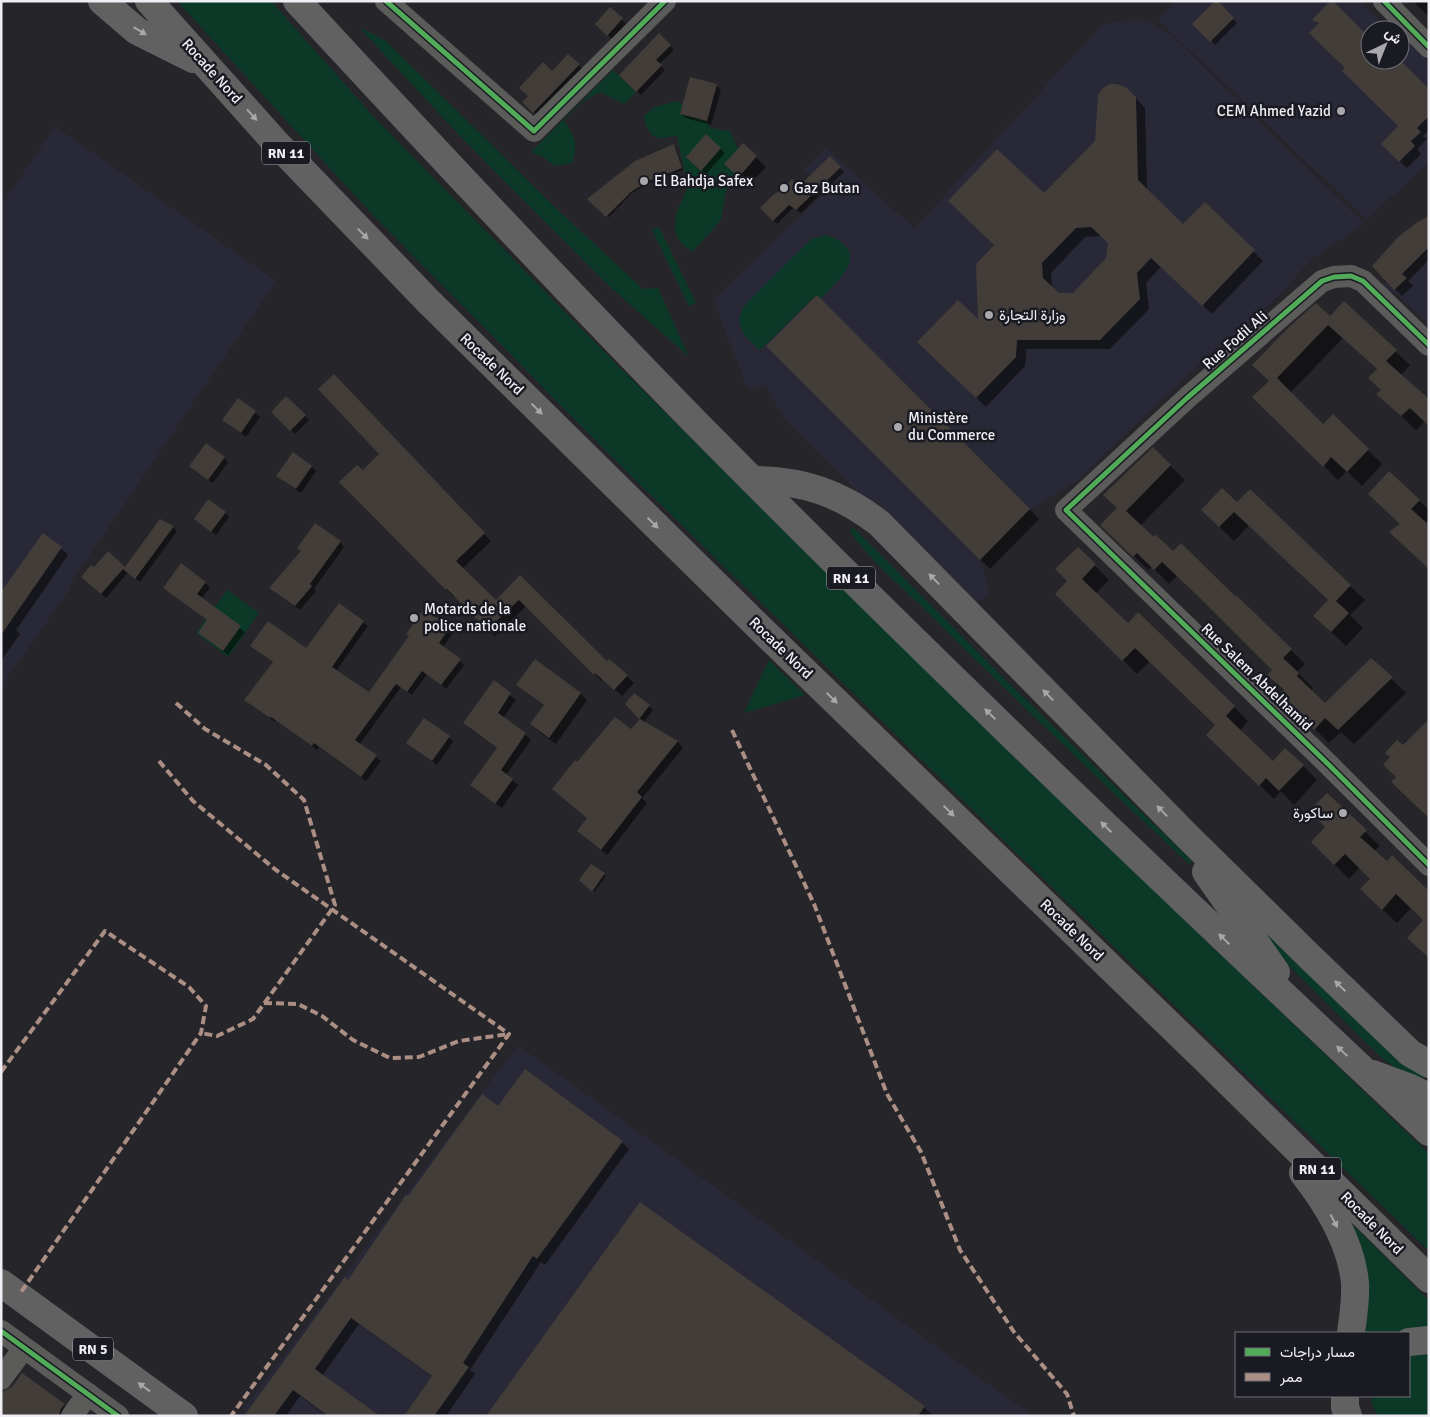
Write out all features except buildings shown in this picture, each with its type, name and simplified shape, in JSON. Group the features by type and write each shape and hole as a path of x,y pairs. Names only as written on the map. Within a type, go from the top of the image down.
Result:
{"highway":[{"path":"102,1 138,30 208,66"},
{"name":"Rocade Nord","path":"149,1 277,144 428,302 1429,1279"},
{"name":"RN 11","path":"297,1 450,166 693,420 753,480 1056,780 1429,1132"},
{"path":"753,480 789,482 826,492 863,510 879,523 1303,951 1410,1053 1429,1064"},
{"path":"1188,837 1205,870 1309,1020"},
{"path":"1206,1060 1304,1174 1320,1195 1336,1223 1352,1263 1355,1284 1355,1303 1350,1332"},
{"path":"1362,1070 1429,1097"},
{"name":"RN 5","path":"1,1283 184,1416"},
{"name":"RN 5","path":"1,1305 154,1416"},
{"path":"1410,1342 1429,1340"},
{"path":"1345,1397 1345,1407 1348,1416"},
{"path":"1359,1397 1359,1416"}],"street":[{"path":"386,1 534,131 665,1"},
{"path":"1384,1 1429,47"},
{"name":"Rue Fodil Ali","path":"1066,510 1187,398 1322,281 1334,277 1351,276 1363,281 1429,345"},
{"name":"Rue Salem Abdelhamid","path":"1066,510 1329,765 1429,865"},
{"path":"1,1331 118,1416"},
{"path":"1,1379 24,1348"},
{"path":"72,1416 88,1394"}],"shaded area":[{"name":"CEM Ahmed Yazid","path":"1176,1 1360,1 1379,19 1383,20 1360,20 1360,70 1410,70 1410,40 1429,58 1429,162 1367,220 1157,19"},
{"name":"وزارة التجارة","path":"1129,20 1147,20 1169,33 1365,224 1314,258 1245,329 1226,339 1073,484 1030,509 980,560 990,594 969,606 783,417 766,386 748,390 713,300 826,191 804,169 826,148 914,228 1102,25"},
{"path":"55,126 276,281 70,584 72,586 1,687 1,206"},
{"path":"1429,216 1429,325 1394,292 1390,294 1382,288 1387,282 1372,266 1398,237"},
{"path":"518,1045 1033,1416 238,1416"}],"green space":[{"path":"177,1 271,1 374,117 619,367 1053,794 1429,1154 1429,1251 1024,860 608,453 371,213"},
{"path":"359,27 386,41 562,214 643,289 658,288 689,357 606,283 458,134"},
{"path":"613,70 636,92 624,104 600,92 585,100 564,120 575,145 572,163 555,166 543,157 531,152"},
{"path":"678,101 683,105 680,114 707,121 710,128 730,131 738,149 739,177 726,190 721,220 692,252 681,243 675,229 676,214 688,186 677,136 656,137 650,133 644,116 655,107"},
{"path":"659,227 696,303 689,306 652,230"},
{"path":"826,235 846,247 850,254 850,261 843,275 820,299 816,295 760,350 745,335 740,324 742,311 746,304 806,244 812,239"},
{"path":"854,528 1016,690 1191,860 1191,864 1086,767 881,567 854,536 850,529"},
{"path":"227,590 259,613 228,657 196,633"},
{"path":"769,660 805,695 744,713"},
{"path":"1254,911 1424,1071 1422,1078 1416,1079 1405,1075 1383,1059 1249,926"},
{"path":"1344,1216 1429,1301 1429,1328 1407,1332 1360,1332"},
{"path":"1429,1350 1429,1416 1378,1416 1371,1401 1372,1397 1410,1397 1410,1352"}],"marked path":[{"path":"176,703 205,729 266,765 304,800 335,905 253,1019 217,1036 201,1033"},
{"path":"732,730 814,904 887,1094 921,1152 960,1250 1014,1332 1067,1394 1074,1416"},
{"path":"159,761 193,801 276,870 509,1034 231,1416"},
{"path":"1,1072 105,931 189,987 206,1006 201,1033 19,1295"},
{"path":"264,1003 298,1004 322,1016 353,1040 390,1058 419,1057 459,1041 509,1034"}],"cycle path":[{"path":"386,1 534,131 665,1"},
{"path":"1384,1 1429,47"},
{"path":"1429,345 1363,281 1351,276 1334,277 1322,281 1187,398 1066,510 1329,765 1429,865"},
{"path":"1,1331 118,1416"}],"place":[{"name":"CEM Ahmed Yazid","path":"1341,111"},
{"name":"El Bahdja Safex","path":"644,181"},
{"name":"Gaz Butan","path":"784,188"},
{"name":"وزارة التجارة","path":"989,315"},
{"name":"Ministère du Commerce","path":"898,427"},
{"name":"Motards de la police nationale","path":"414,618"},
{"name":"ساكورة","path":"1343,813"}]}
